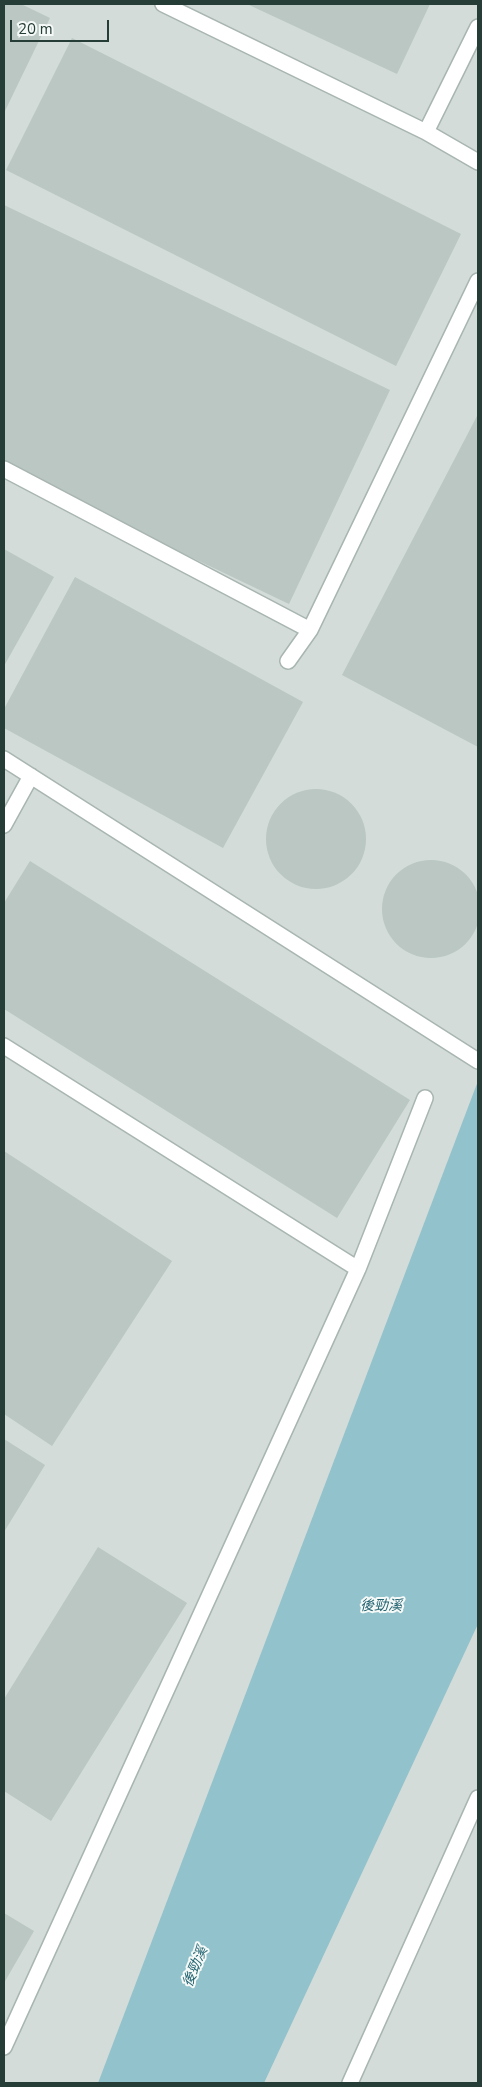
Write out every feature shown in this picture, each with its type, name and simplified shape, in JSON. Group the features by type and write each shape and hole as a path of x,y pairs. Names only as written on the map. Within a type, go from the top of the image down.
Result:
{"lane":[{"path":"163,4 426,132 478,162"},
{"path":"426,132 478,27"},
{"path":"288,661 310,630 478,281"},
{"path":"4,469 310,630"},
{"path":"4,759 477,1060"},
{"path":"4,825 31,776"},
{"path":"4,1046 358,1268"},
{"path":"4,2047 358,1268 425,1098"},
{"path":"350,2083 478,1798"}],"shaded area":[{"path":"4,4 478,4 478,2083 4,2083"}],"water":[{"name":"後勁溪","path":"478,1081 478,1624 264,2083 98,2083"}],"building":[{"path":"4,4 21,4 50,18 4,113"},
{"path":"247,4 430,4 397,74"},
{"path":"72,38 461,234 396,366 6,170"},
{"path":"4,205 390,390 289,604 4,468"},
{"path":"478,416 478,747 342,675"},
{"path":"4,549 54,577 4,666"},
{"path":"75,577 303,702 223,848 4,728 4,709"},
{"path":"316,789 335,793 351,804 362,820 366,839 362,858 351,874 335,885 316,889 297,885 281,874 270,858 266,839 270,820 281,804 297,793"},
{"path":"431,860 450,863 466,874 477,890 480,909 477,928 466,944 450,955 431,958 412,955 396,944 385,928 382,909 385,890 396,874 412,863"},
{"path":"30,861 410,1100 337,1218 4,1009 4,903"},
{"path":"4,1151 172,1261 52,1446 4,1414"},
{"path":"4,1439 45,1465 4,1532"},
{"path":"98,1547 187,1603 51,1821 4,1791 4,1699"},
{"path":"4,1913 34,1931 4,1983"}]}
